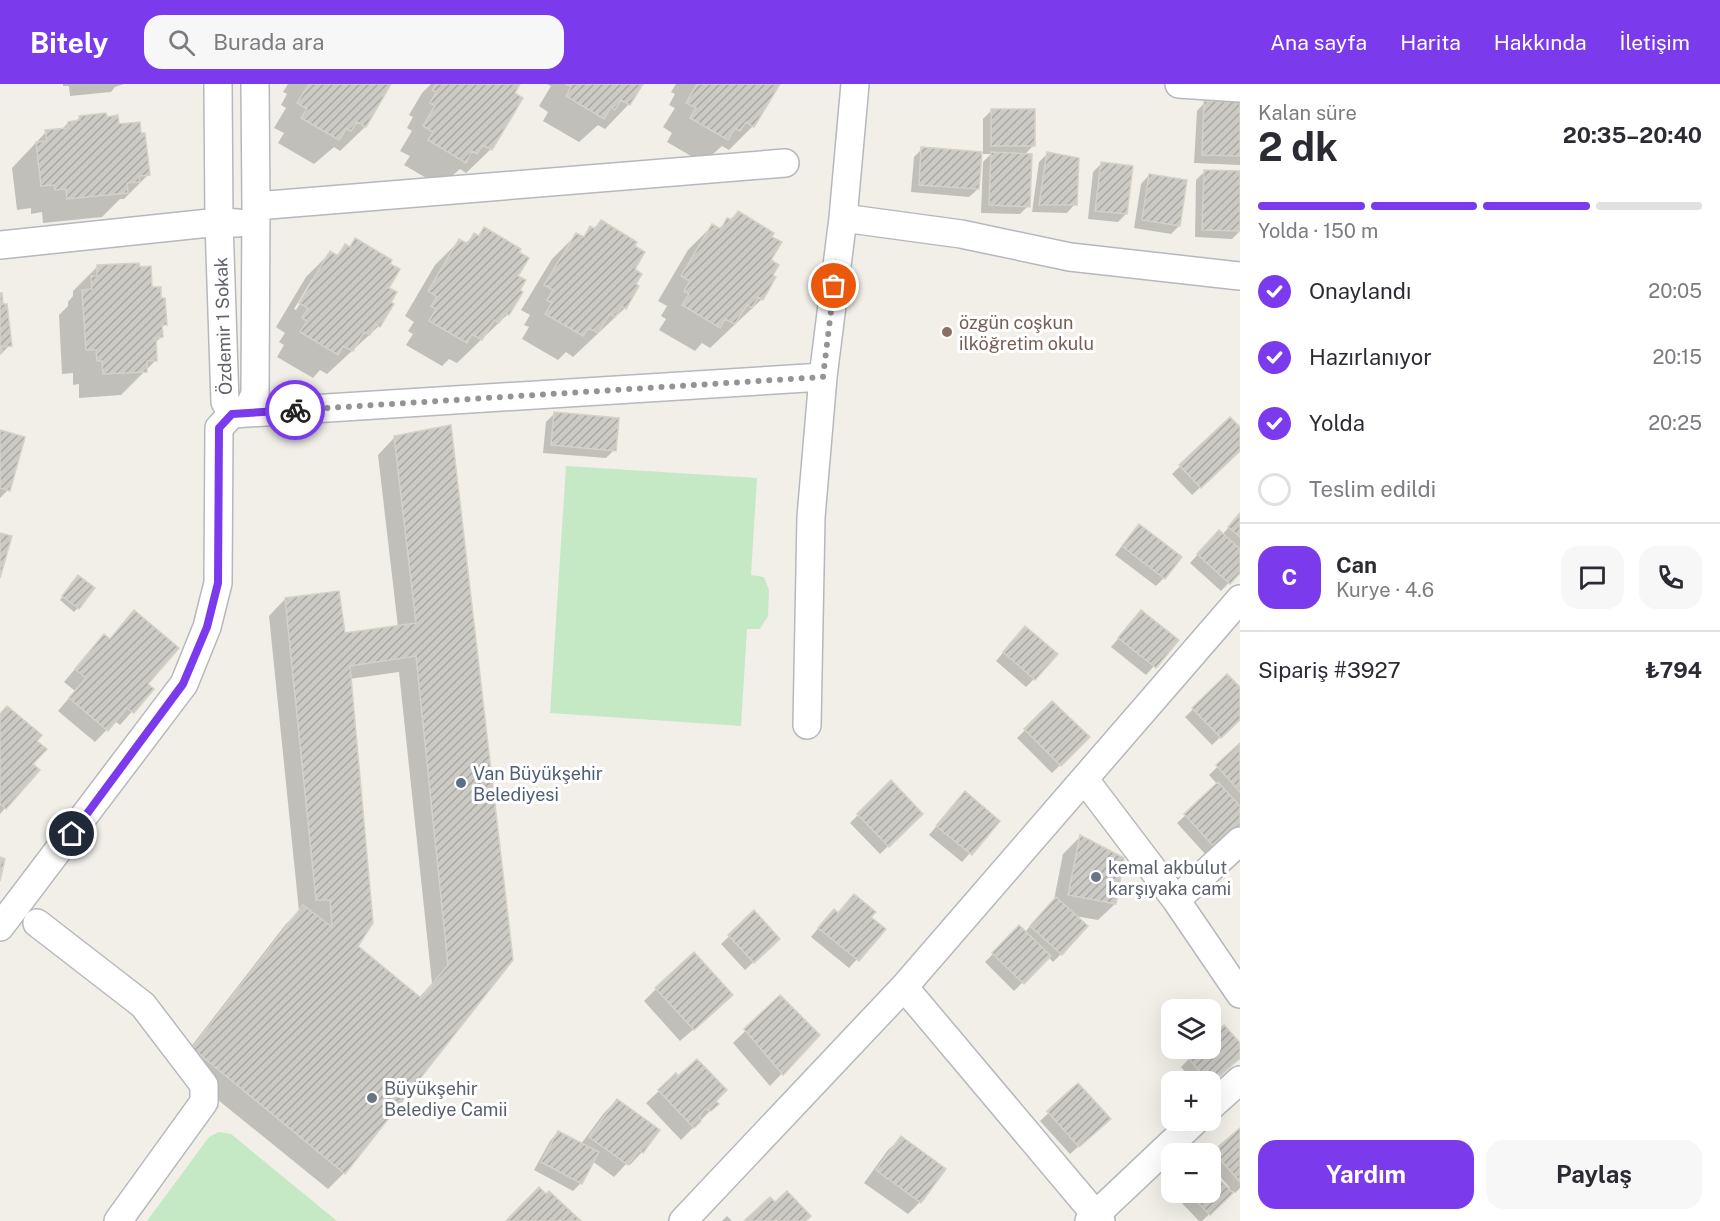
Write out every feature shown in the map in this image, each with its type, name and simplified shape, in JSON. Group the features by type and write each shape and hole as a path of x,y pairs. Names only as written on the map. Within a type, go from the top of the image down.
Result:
{"street":[{"name":"Özdemir 1 Sokak","path":"218,84 219,222 225,402 239,414"},
{"name":"Özdemir 1 Sokak","path":"0,927 183,684 207,627 218,583 219,428 239,414 255,394 255,84"},
{"path":"807,725 811,517 823,377 843,218 855,84"},
{"path":"1179,84 1240,88"},
{"path":"0,245 219,222 256,214 785,163"},
{"path":"843,218 961,234 1070,257 1240,276"},
{"path":"239,414 823,377"},
{"path":"683,1221 904,987 1240,599"},
{"path":"1085,780 1176,900 1240,994"},
{"path":"1176,900 1240,841"},
{"path":"37,923 143,1005 204,1085 204,1102 118,1221"},
{"path":"904,987 1095,1219 1185,1131"},
{"path":"1221,1097 1240,1080"}],"green space":[{"path":"566,466 757,478 751,575 764,577 769,590 768,616 760,629 747,629 741,726 550,713"},
{"path":"219,1132 231,1134 337,1221 147,1221 209,1137"}],"building":[{"path":"309,84 391,84 366,127 357,122 351,131 346,129 339,140 301,118 307,109 297,103"},
{"path":"436,84 520,84 515,93 523,98 492,150 483,145 477,154 472,151 466,163 428,140 433,132 423,126 435,106 430,103 436,92 432,90"},
{"path":"566,84 643,84 630,105 621,100 615,110 611,107 604,119 566,96 571,87"},
{"path":"697,84 780,84 754,127 746,122 740,131 735,128 728,140 690,118 696,108 686,103"},
{"path":"1204,101 1240,102 1240,156 1202,155"},
{"path":"991,109 1035,109 1035,146 991,146"},
{"path":"106,113 107,117 118,115 119,124 140,122 141,133 145,133 150,175 139,176 140,182 127,183 128,193 67,199 66,189 55,190 54,185 41,186 36,142 47,141 45,130 68,128 68,122 80,120 79,116"},
{"path":"921,147 982,152 979,189 919,185"},
{"path":"991,152 1032,154 1030,207 989,205"},
{"path":"1047,152 1079,158 1077,205 1039,205"},
{"path":"1101,162 1133,166 1127,214 1095,211"},
{"path":"1204,170 1240,171 1240,231 1202,230"},
{"path":"1149,174 1187,180 1180,226 1142,220"},
{"path":"738,211 774,233 772,237 782,242 771,260 779,265 773,275 776,277 763,300 758,297 752,308 747,305 735,324 725,319 720,328 682,305 689,294 684,291 690,281 681,276 712,224 721,229 727,218 732,220"},
{"path":"601,220 637,242 635,246 645,252 635,269 642,274 636,284 639,286 626,309 622,306 615,317 610,314 598,333 589,328 583,336 545,314 552,303 547,300 553,290 544,285 576,233 584,237 590,226 595,229"},
{"path":"484,227 521,249 519,252 529,258 518,276 526,280 520,290 523,292 509,315 505,313 499,323 494,320 482,340 472,334 467,343 429,321 436,309 431,306 437,297 428,291 459,239 468,244 474,233 479,236"},
{"path":"355,238 392,260 390,264 400,269 389,288 397,292 391,302 394,304 380,327 376,324 370,335 364,332 353,351 343,346 338,355 300,332 307,321 302,318 308,308 299,303 330,251 338,256 345,244 350,247"},
{"path":"139,263 140,267 151,266 152,287 161,287 161,298 165,298 167,325 162,325 163,337 156,338 157,361 147,361 147,372 103,374 102,361 97,361 96,350 86,350 82,290 92,289 91,276 97,276 97,265"},
{"path":"0,293 2,293 3,304 7,304 12,346 1,347 2,353 0,353"},
{"path":"554,412 619,418 616,451 551,445"},
{"path":"1230,417 1240,427 1240,451 1201,488 1179,465"},
{"name":"Van Büyükşehir Belediyesi","path":"451,425 513,960 345,1174 192,1048 303,905 332,927 330,900 316,900 285,598 339,591 345,633 416,623 394,436","holes":["416,656 448,965 421,998 358,946 373,923 350,666"]},
{"path":"0,430 25,437 10,491 0,488"},
{"path":"1240,513 1240,537 1228,527"},
{"path":"1139,524 1182,557 1165,579 1122,546"},
{"path":"1219,530 1240,549 1240,573 1230,584 1197,554"},
{"path":"0,533 12,536 0,578"},
{"path":"78,575 95,588 79,609 62,596"},
{"path":"134,610 179,648 148,684 154,689 134,713 127,708 108,731 69,698 86,678 75,669 104,634 110,639"},
{"path":"1141,610 1179,640 1156,668 1118,638"},
{"path":"1025,626 1058,654 1035,680 1003,652"},
{"path":"1227,674 1240,687 1240,720 1221,738 1192,708"},
{"path":"1052,701 1090,737 1061,766 1024,729"},
{"path":"7,706 42,735 37,741 47,749 33,764 40,770 6,809 0,804 0,714"},
{"path":"1240,743 1240,792 1216,765"},
{"path":"891,780 923,814 889,847 857,814"},
{"path":"1218,782 1240,806 1240,825 1215,848 1184,814"},
{"path":"965,791 1000,821 972,855 936,826"},
{"name":"kemal akbulut karşıyaka cami","path":"1080,835 1124,858 1116,904 1068,895"},
{"path":"0,857 5,859 0,881"},
{"path":"854,894 876,912 871,917 886,929 859,961 818,928 834,909 838,913"},
{"path":"1056,897 1088,926 1062,955 1030,926"},
{"path":"754,910 780,939 754,963 728,935"},
{"path":"1019,925 1051,956 1024,984 992,953"},
{"path":"694,952 733,995 694,1030 655,988"},
{"path":"780,995 820,1035 783,1075 744,1029"},
{"path":"1224,1025 1240,1043 1240,1058 1221,1075 1221,1071 1200,1071 1189,1059 1221,1059 1221,1028"},
{"path":"697,1059 727,1090 716,1101 719,1104 711,1111 705,1109 700,1115 701,1121 694,1128 658,1090 676,1073 678,1076"},
{"path":"1078,1083 1111,1119 1079,1147 1047,1111"},
{"path":"617,1099 660,1130 643,1153 639,1150 628,1165 589,1137"},
{"path":"1240,1128 1240,1182 1221,1160 1221,1144"},
{"path":"558,1131 599,1152 582,1184 541,1162"},
{"path":"901,1136 946,1169 921,1203 876,1170"},
{"path":"1221,1181 1233,1193 1210,1215 1198,1203 1221,1203"},
{"path":"539,1187 546,1194 549,1191 581,1221 506,1221"},
{"path":"787,1191 811,1216 806,1221 744,1221 770,1197 775,1202"}],"way so far":[{"path":"295,410 823,377 834,286"}],"place":[{"name":"özgün coşkun ilköğretim okulu","path":"947,332"},
{"name":"Van Büyükşehir Belediyesi","path":"461,783"},
{"name":"kemal akbulut karşıyaka cami","path":"1096,877"},
{"name":"Büyükşehir Belediye Camii","path":"372,1098"}],"route":[{"path":"72,834 183,684 207,627 218,583 219,428 232,414 295,410"}]}
